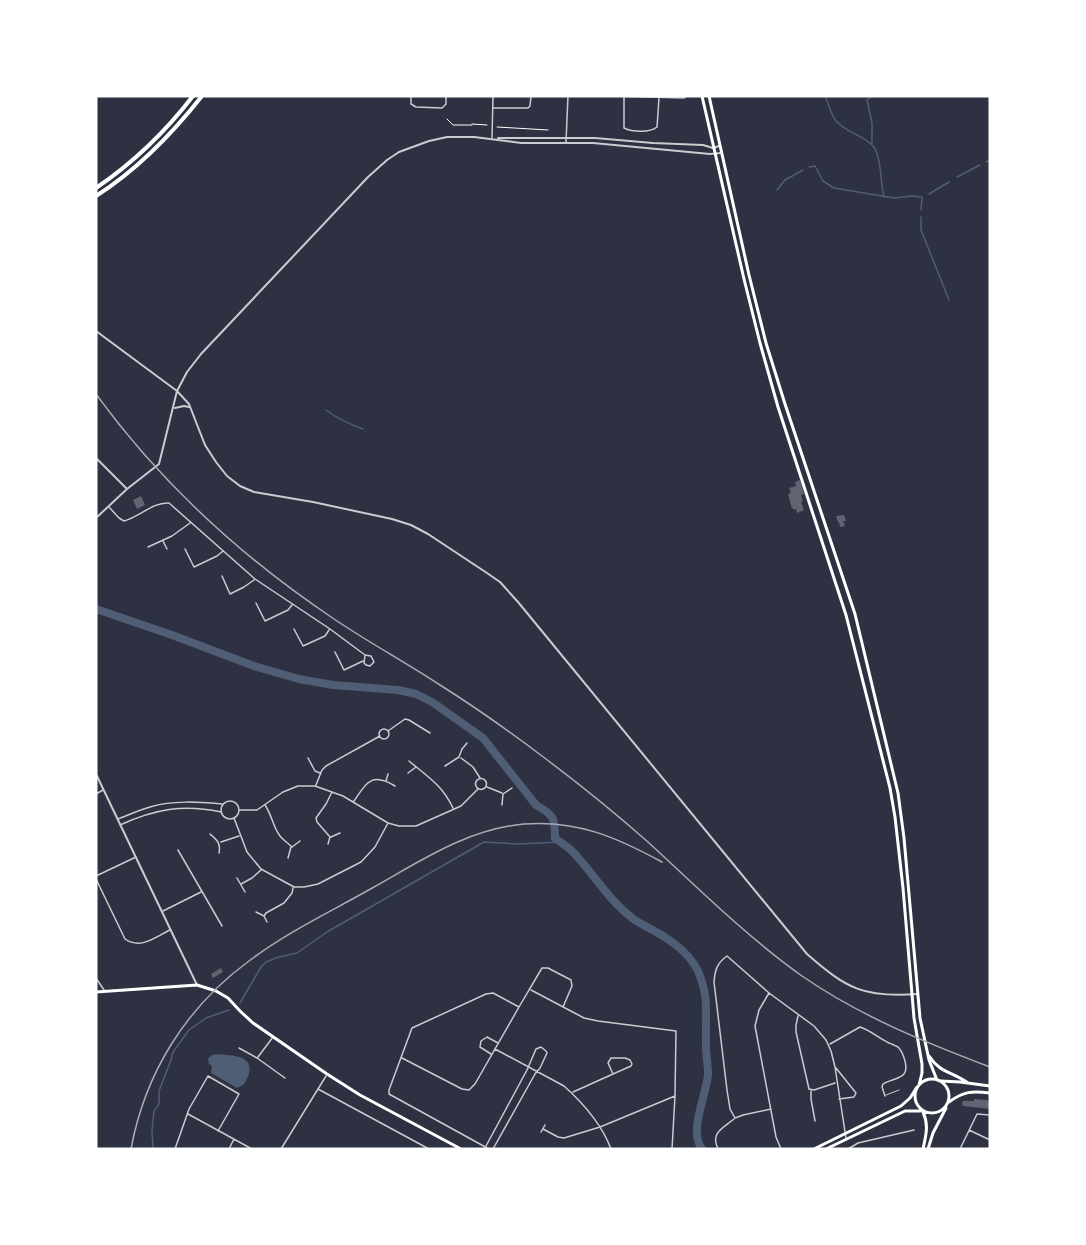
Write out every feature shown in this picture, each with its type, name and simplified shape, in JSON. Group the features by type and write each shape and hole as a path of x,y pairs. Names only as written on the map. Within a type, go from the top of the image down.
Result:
{"highway":[{"path":"96,188 144,149 193,96"},
{"path":"96,196 146,157 166,138 202,96"}],"main road":[{"path":"702,96 765,361 846,615 890,788 895,817 911,995 922,1064 915,1100 917,1106 923,1111 928,1129 923,1149"},
{"path":"709,96 748,275 774,370 855,614 901,806 921,1026 938,1080 945,1085 949,1096 928,1149"},
{"path":"729,216 735,215"},
{"path":"880,749 888,747"},
{"path":"907,940 913,940"},
{"path":"96,992 197,985 206,987 225,996 246,1017 360,1095 461,1149"},
{"path":"927,1051 939,1068 968,1083"},
{"path":"814,1149 901,1106 918,1086 928,1080 990,1086"},
{"path":"827,1149 905,1111 937,1113 964,1093 990,1093"}],"street":[{"path":"411,96 410,103 413,106 431,108 443,107 446,104 446,96"},
{"path":"492,138 493,96"},
{"path":"493,108 528,108 531,96"},
{"path":"566,143 568,96"},
{"path":"609,96 659,98 687,96"},
{"path":"624,97 624,128 647,131 657,127 659,98"},
{"path":"96,518 127,489 159,464 177,391 187,372 207,346 368,177 387,160 407,148 447,137 566,137 703,145 714,148 720,146"},
{"path":"492,138 521,143 593,143 721,153"},
{"path":"96,331 187,400 205,445 216,462 227,476 246,489 392,519 411,525 494,577 518,602 807,954 835,978 861,990 879,995 918,994"},
{"path":"173,410 184,406 191,408"},
{"path":"96,458 127,489"},
{"path":"108,506 124,521 166,502 255,579 365,655 371,656 374,662 370,666 366,665 363,660"},
{"path":"148,547 191,523"},
{"path":"163,540 167,549"},
{"path":"185,549 194,567 223,551"},
{"path":"222,576 230,594 255,579"},
{"path":"256,603 265,621 288,610 293,604"},
{"path":"294,629 303,646 325,636 330,629"},
{"path":"335,652 344,670 363,660 365,655"},
{"path":"388,731 405,719 430,733"},
{"path":"380,736 381,730 388,731"},
{"path":"380,736 386,738 389,735 388,731"},
{"path":"315,786 320,773 326,766 380,736"},
{"path":"445,766 459,757 467,743"},
{"path":"459,757 473,767 480,779 486,782 486,786"},
{"path":"308,758 315,771 320,773"},
{"path":"409,761 437,784 447,795 453,809"},
{"path":"408,773 416,767"},
{"path":"96,774 197,985"},
{"path":"386,781 388,774"},
{"path":"354,802 367,784 374,780 380,779 395,786"},
{"path":"478,789 476,782 480,779"},
{"path":"239,810 257,810 283,792 298,786 315,786 354,802 388,823 399,826 416,825 461,806 478,789 482,790 486,786"},
{"path":"486,786 503,794"},
{"path":"503,794 512,788"},
{"path":"96,794 104,790"},
{"path":"330,837 316,818 332,792"},
{"path":"502,805 503,794"},
{"path":"117,819 162,804 182,802 222,804 228,801 237,804 239,810 234,818"},
{"path":"221,812 222,804"},
{"path":"265,804 281,838 292,846"},
{"path":"120,825 163,810 192,808 221,812 226,818 234,818"},
{"path":"234,818 247,852 261,869 294,887 318,884 361,862 375,847 388,823"},
{"path":"330,837 340,833"},
{"path":"210,834 219,842 219,853"},
{"path":"219,842 240,836"},
{"path":"328,844 330,837"},
{"path":"288,858 292,846 300,841"},
{"path":"178,850 222,926"},
{"path":"136,857 96,878 125,939 132,944 139,944 171,929"},
{"path":"241,884 261,869"},
{"path":"237,878 245,892"},
{"path":"264,916 284,903 294,887"},
{"path":"162,911 202,891"},
{"path":"256,912 264,916 267,922"},
{"path":"735,1118 729,1103 714,982 718,963 727,956 769,993 819,1031 829,1045 835,1067 846,1139"},
{"path":"402,1058 467,1090 475,1084 543,968 569,978 572,982 563,1007"},
{"path":"96,978 104,991"},
{"path":"530,990 582,1017 676,1031 672,1149"},
{"path":"489,1149 388,1094 412,1028 486,994 493,993 519,1007"},
{"path":"769,993 759,1010 755,1026 776,1137 781,1149"},
{"path":"799,1015 796,1032 808,1087 811,1090 815,1121"},
{"path":"829,1045 860,1027 897,1047 903,1057 906,1070 903,1075 883,1084 885,1096"},
{"path":"257,1058 273,1036"},
{"path":"492,1055 481,1049 482,1039 487,1037 498,1043"},
{"path":"239,1047 285,1078"},
{"path":"485,1147 536,1049 541,1047 547,1053 546,1056 492,1149"},
{"path":"495,1049 560,1083 572,1093 600,1127 611,1149"},
{"path":"572,1093 631,1066 630,1060 611,1058 608,1064 612,1074"},
{"path":"835,1067 856,1093 854,1097 839,1100"},
{"path":"281,1149 327,1074"},
{"path":"176,1149 188,1114 208,1076 239,1094 218,1131"},
{"path":"811,1090 837,1082"},
{"path":"318,1089 429,1149"},
{"path":"543,1129 561,1138 600,1127 675,1096"},
{"path":"718,1149 715,1141 716,1135 735,1118 771,1109"},
{"path":"188,1114 252,1149"},
{"path":"960,1149 977,1114 990,1115"},
{"path":"541,1132 545,1125"},
{"path":"848,1149 858,1143 914,1130"},
{"path":"969,1130 990,1140"},
{"path":"229,1149 234,1139"}],"lane":[{"path":"880,1098 898,1090"}],"path":[{"path":"447,119 453,125 548,130"}],"water":[{"path":"218,1054 237,1056 247,1062 250,1069 243,1085 237,1088 211,1073 212,1066 208,1059"}],"building":[{"path":"800,480 804,494 801,495 803,501 801,502 804,510 797,513 796,509 792,509 788,494 791,493 789,488 796,486 795,482"},
{"path":"141,496 145,505 137,509 133,500"},
{"path":"844,515 845,526 840,527 836,516"},
{"path":"221,968 223,972 213,978 211,974"},
{"path":"974,1099 988,1100 990,1109 963,1106 963,1101 974,1101"}],"waterway":[{"path":"825,96 837,122 869,142 876,151 884,197"},
{"path":"872,96 867,100 872,123 872,143"},
{"path":"986,162 990,160"},
{"path":"957,177 980,165"},
{"path":"809,167 815,166 823,181 834,188 894,198 922,197 921,210"},
{"path":"777,190 785,180 803,170"},
{"path":"929,194 949,182"},
{"path":"921,217 921,230 949,300"},
{"path":"326,410 363,429"},
{"path":"96,609 254,666 299,679 416,694 432,702 483,738 536,805 552,818 555,838 573,852 623,910 635,920 674,943 698,970 705,996 708,1074 697,1123 698,1141 702,1149"},
{"path":"240,1003 266,962 297,953 327,932 484,842 518,844 561,842"},
{"path":"150,1149 153,1148 154,1111 159,1104 159,1091 173,1052 189,1030 206,1018 229,1010"}],"railway":[{"path":"96,394 147,458 175,488 267,570 334,619 466,702 555,766 635,831 781,961 824,990 870,1016 917,1038 990,1067"},
{"path":"131,1149 146,1094 158,1068 188,1021 226,979 249,961 310,922 446,847 503,827 543,823 596,832 662,862"}]}
